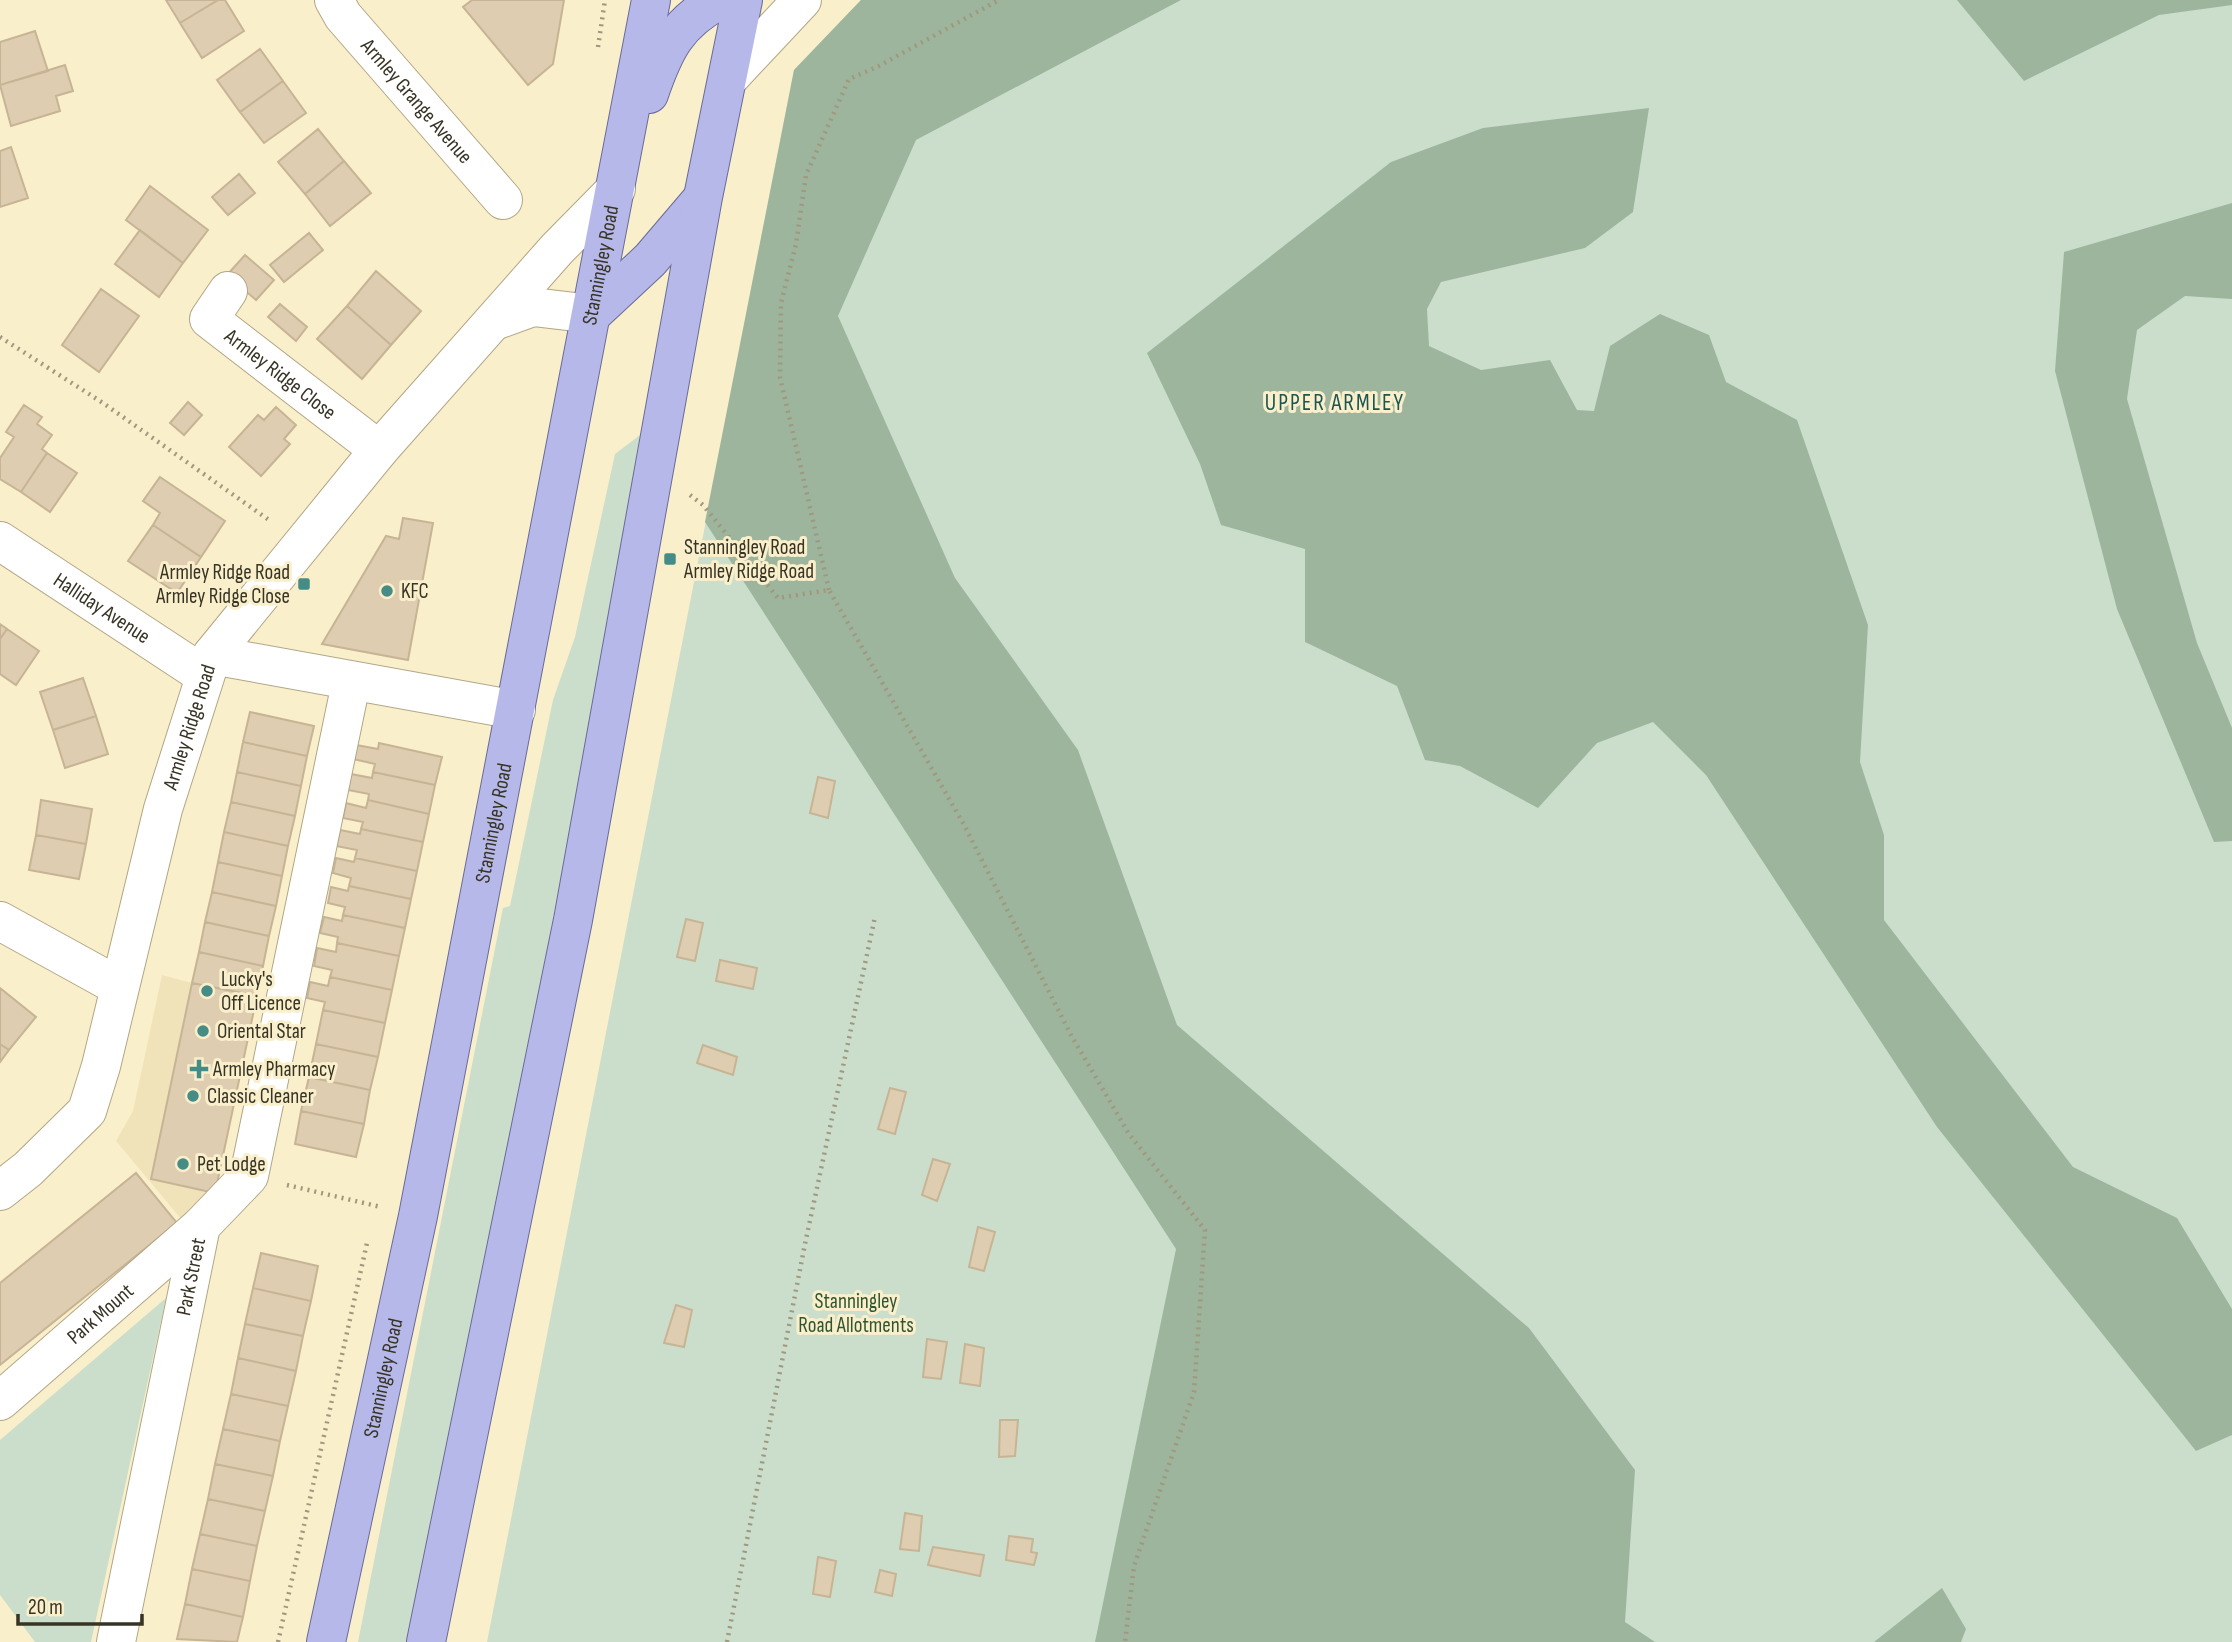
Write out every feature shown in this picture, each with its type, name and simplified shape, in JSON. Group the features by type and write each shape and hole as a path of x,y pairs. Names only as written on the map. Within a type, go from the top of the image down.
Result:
{"main road":[{"name":"Stanningley Road","path":"326,1642 418,1216 593,314 651,0"},
{"path":"616,189 661,59 684,23 720,0"},
{"path":"426,1642 573,920 703,197 743,0"},
{"path":"593,314 650,260 703,197"}],"street":[{"name":"Armley Grange Avenue","path":"334,0 343,16 503,200"},
{"path":"728,79 802,0"},
{"name":"Armley Ridge Road","path":"0,1191 87,1111 101,1066 118,986 163,809 208,665 301,543 379,450 497,320 557,249 616,189"},
{"name":"Armley Ridge Close","path":"228,290 209,320 379,450"},
{"name":"Armley Ridge Road","path":"497,320 533,307 593,314"},
{"name":"Halliday Avenue","path":"0,541 208,665"},
{"path":"208,665 351,683 516,710"},
{"path":"249,1176 351,683"},
{"path":"0,921 118,986"},
{"name":"Park Street","path":"116,1642 201,1226 249,1176"},
{"name":"Park Mount","path":"0,1401 201,1226"}],"path":[{"path":"999,0 877,67 849,79 806,175 796,244 781,303 780,377 829,590 963,823 1077,1046 1129,1134 1205,1230 1195,1392 1134,1566 1125,1642"},
{"path":"0,337 103,404 301,543"},
{"path":"703,505 778,598 829,590"},
{"path":"727,1642 805,1244 876,918"},
{"path":"249,1176 418,1216"}],"shaded area":[{"path":"162,975 192,983 215,1193 183,1221 116,1141 133,1111"}],"green space":[{"name":"Stanningley Road Allotments","path":"861,0 2232,0 2232,1642 487,1642 794,70"},
{"path":"861,0 1181,0 916,140 838,316 955,578 1078,750 1177,1025 1529,1328 1635,1470 1625,1622 1655,1642 1095,1642 1176,1249 705,522 794,70"},
{"path":"1957,0 2232,0 2232,5 2159,15 2024,81"},
{"path":"1649,108 1633,212 1585,248 1441,282 1427,309 1429,346 1481,370 1550,360 1577,410 1594,411 1610,346 1660,314 1709,335 1726,382 1797,420 1868,625 1860,762 1884,835 1884,920 2073,1167 2177,1218 2232,1309 2232,1435 2196,1451 1937,1127 1706,775 1653,722 1597,743 1538,808 1460,766 1425,760 1397,686 1305,642 1305,549 1221,525 1200,464 1147,353 1391,162 1483,128"},
{"path":"2232,203 2232,299 2185,296 2137,330 2127,399 2197,643 2232,728 2232,841 2214,842 2117,609 2055,371 2064,252"},
{"path":"640,435 559,889 407,1642 358,1642 503,908 510,906 553,700 575,637 615,454"},
{"path":"166,1298 91,1642 35,1642 0,1595 0,1440"},
{"path":"1942,1588 1966,1629 1961,1642 1874,1642"}],"building":[{"path":"166,0 218,0 180,23"},
{"path":"218,0 225,0 244,31 202,58 180,23"},
{"path":"472,0 564,0 553,64 528,85 463,7"},
{"path":"35,31 48,71 0,85 0,42"},
{"path":"260,49 283,81 240,112 217,80"},
{"path":"65,65 73,91 56,96 60,111 11,126 0,85"},
{"path":"283,81 306,113 264,143 240,112"},
{"path":"318,129 344,161 305,194 278,162"},
{"path":"11,147 28,198 0,207 0,151"},
{"path":"344,161 371,193 330,226 305,194"},
{"path":"239,174 255,193 228,215 212,197"},
{"path":"150,186 208,230 183,263 126,220"},
{"path":"140,230 183,263 159,297 115,264"},
{"path":"309,233 323,250 284,282 270,265"},
{"path":"245,255 274,280 256,300 227,275"},
{"path":"376,271 421,311 391,345 347,306"},
{"path":"101,289 139,316 99,372 62,345"},
{"path":"280,304 307,327 296,341 268,317"},
{"path":"347,306 391,345 362,379 317,339"},
{"path":"188,402 202,415 184,435 170,423"},
{"path":"24,405 42,417 37,424 52,435 42,449 47,453 21,492 0,479 0,458 14,437 6,432"},
{"path":"276,407 296,425 284,439 290,444 261,476 229,447 258,415 264,420"},
{"path":"47,453 77,473 50,512 21,492"},
{"path":"160,477 225,521 201,557 153,525 160,513 143,501"},
{"name":"KFC","path":"403,518 433,523 408,660 322,644 386,536 399,539"},
{"path":"153,525 201,557 177,593 128,561"},
{"path":"0,624 7,629 0,639"},
{"path":"7,629 39,651 16,685 0,674 0,639"},
{"path":"83,678 96,716 53,730 40,692"},
{"path":"250,712 314,726 307,756 243,742"},
{"path":"96,716 108,754 65,768 53,730"},
{"path":"243,742 307,756 301,786 237,772"},
{"path":"379,743 442,757 435,785 373,772 375,764 353,759 356,745 378,749"},
{"path":"237,772 301,786 295,816 231,802"},
{"path":"373,772 435,785 429,814 368,800 369,794 348,790 351,774 372,778"},
{"path":"818,777 835,781 828,818 810,813"},
{"path":"41,800 92,809 86,844 36,835"},
{"path":"368,800 429,814 423,842 361,829 363,822 343,818 346,803 366,808"},
{"path":"231,802 295,816 288,846 224,832"},
{"path":"361,829 423,842 417,871 355,858 357,850 336,846 340,830 360,834"},
{"path":"224,832 288,846 282,876 218,862"},
{"path":"36,835 86,844 79,879 29,870"},
{"path":"336,858 354,862 355,858 417,871 411,899 349,886 351,878 333,873"},
{"path":"218,862 282,876 276,906 212,892"},
{"path":"349,886 411,899 405,928 343,915 345,907 328,903 331,887 348,891"},
{"path":"212,892 276,906 269,936 205,922"},
{"path":"343,915 405,928 399,956 337,943 338,937 320,933 324,917 342,921"},
{"path":"686,919 703,923 695,961 677,957"},
{"path":"205,922 269,936 263,966 199,952"},
{"path":"337,943 399,956 392,990 330,977 332,970 314,966 317,948 336,952"},
{"path":"199,952 263,966 257,996 192,983"},
{"path":"720,960 757,968 753,989 716,981"},
{"path":"330,977 392,990 385,1023 323,1010 325,1002 307,998 310,982 328,986"},
{"path":"192,983 257,996 215,1193 151,1179"},
{"path":"0,988 36,1017 9,1050 0,1044"},
{"path":"323,1010 385,1023 378,1057 316,1044"},
{"path":"0,1044 9,1050 0,1062"},
{"path":"316,1044 378,1057 370,1090 309,1077"},
{"path":"703,1045 737,1057 733,1075 697,1063"},
{"path":"309,1077 370,1090 364,1124 301,1111"},
{"path":"890,1088 906,1092 895,1134 878,1129"},
{"path":"301,1111 364,1124 356,1157 295,1144"},
{"path":"933,1159 950,1164 937,1201 922,1195"},
{"path":"136,1173 177,1223 0,1365 0,1283"},
{"path":"978,1227 995,1232 984,1271 969,1267"},
{"path":"261,1253 318,1266 311,1301 253,1288"},
{"path":"253,1288 311,1301 303,1336 245,1324"},
{"path":"676,1305 692,1310 684,1347 664,1343"},
{"path":"245,1324 303,1336 296,1371 238,1358"},
{"path":"927,1339 947,1342 941,1379 923,1377"},
{"path":"965,1344 984,1348 980,1386 960,1383"},
{"path":"238,1358 296,1371 288,1406 231,1394"},
{"path":"231,1394 288,1406 280,1441 223,1429"},
{"path":"1000,1420 1018,1420 1015,1456 999,1457"},
{"path":"223,1429 280,1441 273,1476 215,1464"},
{"path":"215,1464 273,1476 265,1511 208,1499"},
{"path":"208,1499 265,1511 257,1546 200,1534"},
{"path":"905,1513 922,1516 919,1551 900,1549"},
{"path":"200,1534 257,1546 250,1581 192,1569"},
{"path":"1009,1536 1033,1539 1031,1552 1037,1553 1034,1565 1006,1560"},
{"path":"933,1547 984,1555 980,1576 928,1565"},
{"path":"818,1557 836,1561 830,1597 813,1594"},
{"path":"192,1569 250,1581 243,1617 185,1604"},
{"path":"880,1570 896,1574 892,1596 875,1592"},
{"path":"185,1604 243,1617 237,1642 177,1639"}],"place":[{"name":"Stanningley Road Armley Ridge Road","path":"670,559"},
{"name":"Armley Ridge Road Armley Ridge Close","path":"304,584"},
{"name":"KFC","path":"387,591"},
{"name":"Lucky's Off Licence","path":"207,991"},
{"name":"Oriental Star","path":"203,1031"},
{"name":"Armley Pharmacy","path":"199,1069"},
{"name":"Classic Cleaner","path":"193,1096"},
{"name":"Pet Lodge","path":"183,1164"}],"district":[{"name":"UPPER ARMLEY","path":"1335,402"}]}
